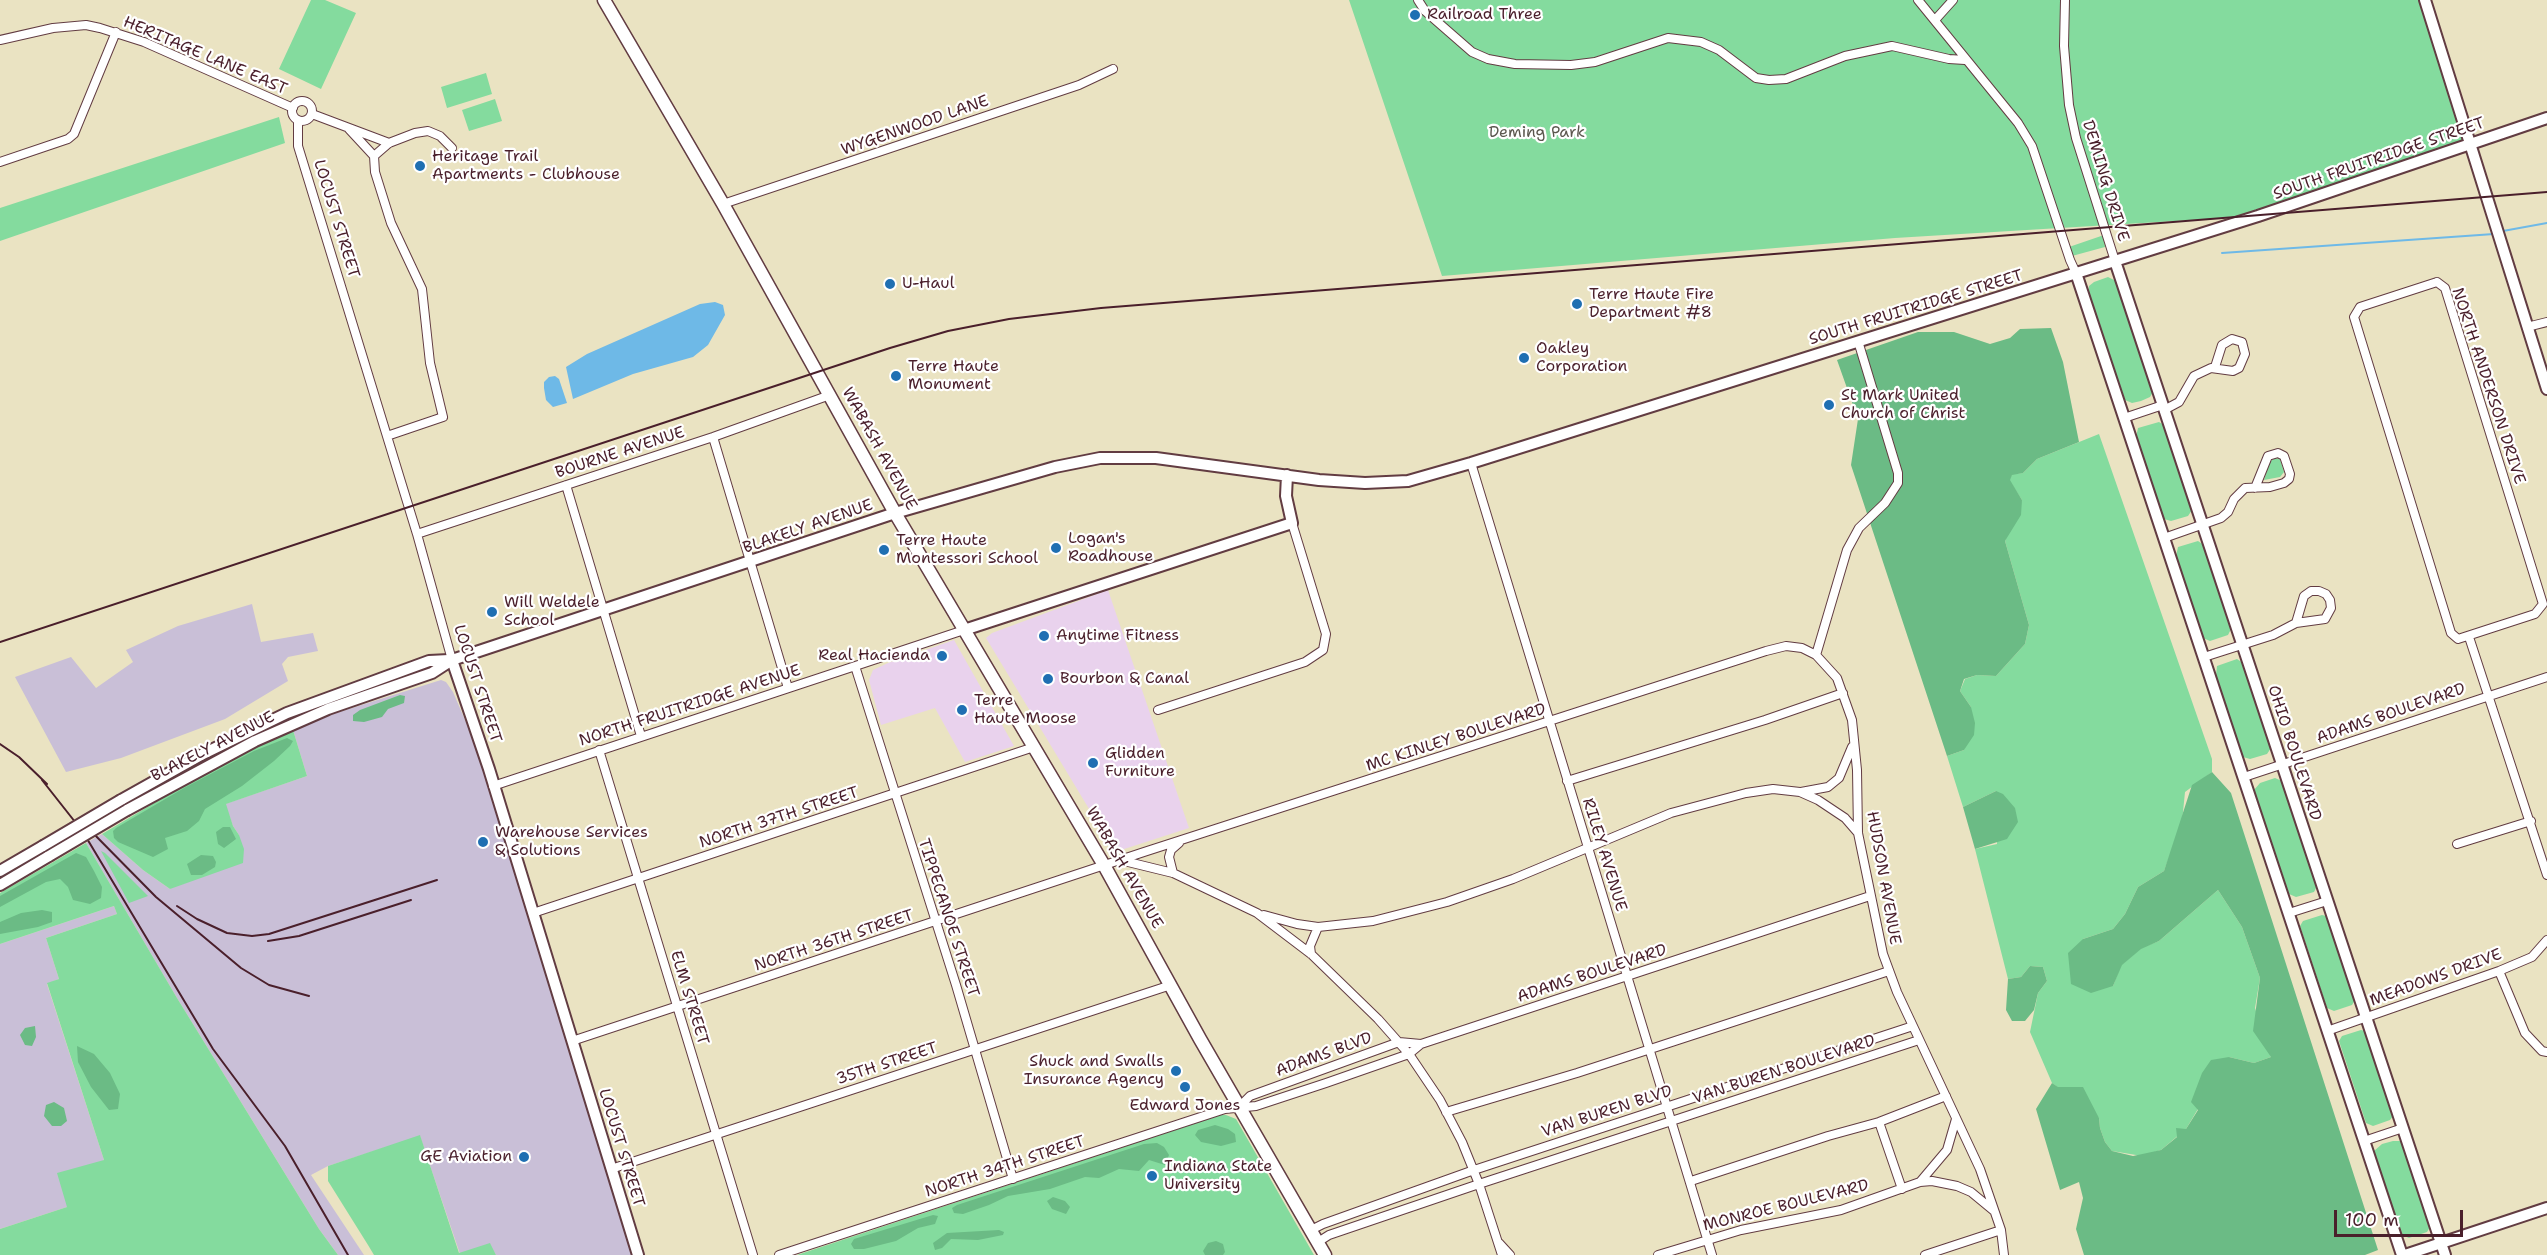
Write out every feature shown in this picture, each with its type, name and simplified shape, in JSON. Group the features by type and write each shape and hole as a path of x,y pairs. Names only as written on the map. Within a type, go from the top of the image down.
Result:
{"main road":[{"name":"WABASH AVENUE","path":"604,0 723,204 895,513 1105,867 1325,1255"},
{"path":"2425,0 2547,390"},
{"name":"SOUTH FRUITRIDGE STREET","path":"1287,475 1365,483 1408,481 1471,464 2115,261 2547,118"},
{"name":"OHIO BOULEVARD","path":"2115,261 2445,1255"},
{"path":"2076,273 2327,1031 2404,1255 2547,1208"},
{"name":"BLAKELY AVENUE","path":"0,871 46,851 127,810 255,741 328,709 432,672 452,660 895,513 1055,467 1100,458 1156,458 1287,475"},
{"path":"964,630 1292,523 1286,496 1287,475"},
{"name":"BLAKELY AVENUE","path":"0,885 121,800 202,754 287,713 429,662 452,660"},
{"name":"LOCUST STREET","path":"452,660 494,786 638,1255"}],"street":[{"path":"1418,0 1425,11 1472,52 1488,59 1515,64 1571,65 1595,62 1668,38 1701,42 1719,50 1756,78 1769,80 1786,79 1845,56 1892,46 1949,59 1965,60"},
{"path":"1918,0 2018,123 2032,146 2076,273"},
{"path":"1935,20 1953,0"},
{"name":"DEMING DRIVE","path":"2065,0 2064,46 2069,105 2076,138 2115,261"},
{"name":"HERITAGE LANE EAST","path":"0,40 68,26 86,25 116,32 293,108"},
{"path":"0,162 68,140 74,134 116,32"},
{"name":"WYGENWOOD LANE","path":"723,204 1079,85 1113,69"},
{"path":"298,101 305,101 312,108 312,114 305,120 298,120 293,115 293,108 298,101"},
{"path":"312,114 389,143"},
{"name":"LOCUST STREET","path":"298,120 298,146 417,534 452,660"},
{"path":"345,126 374,156 375,172 391,223 422,290 430,363 443,417 387,436"},
{"path":"374,156 389,143 415,133 428,131 440,136 452,148"},
{"name":"NORTH ANDERSON DRIVE","path":"2437,282 2445,288 2543,604 2535,614 2469,637 2458,639 2451,633 2354,317 2360,307 2437,282"},
{"path":"2527,327 2547,322"},
{"path":"2124,418 2179,402 2194,376 2215,367 2239,369 2245,354 2242,342 2232,339 2222,345 2215,367"},
{"path":"1816,655 1847,550 1859,528 1885,503 1898,483 1898,473 1858,341"},
{"name":"BOURNE AVENUE","path":"417,534 713,437 830,395"},
{"path":"713,437 788,688"},
{"path":"2164,538 2221,518 2245,488 2254,488 2270,487 2289,479 2290,474 2284,456 2278,453 2268,456 2254,488"},
{"name":"RILEY AVENUE","path":"1471,464 1712,1255"},
{"path":"566,485 641,736"},
{"path":"1158,710 1305,662 1323,650 1326,634 1292,523"},
{"path":"2204,657 2280,632 2295,623 2325,619 2331,608 2331,600 2326,594 2311,591 2304,596 2295,623"},
{"name":"NORTH FRUITRIDGE AVENUE","path":"494,786 964,630"},
{"path":"2469,637 2547,874"},
{"name":"MC KINLEY BOULEVARD","path":"1105,867 1786,646 1802,648 1816,655"},
{"name":"HUDSON AVENUE","path":"1816,655 1837,678 1852,720 1857,770 1858,833 1883,954 1919,1040 1980,1169 2001,1230 2004,1255"},
{"name":"TIPPECANOE STREET","path":"855,666 956,985 1013,1179"},
{"name":"ADAMS BOULEVARD","path":"2244,777 2547,677"},
{"path":"1567,781 1765,720 1843,693"},
{"path":"1124,860 1173,873 1257,913 1297,924 1318,927 1373,921 1447,902 1513,879 1671,813 1712,801 1773,789 1800,792 1828,787 1839,778 1854,743"},
{"name":"NORTH 37TH STREET","path":"532,913 1034,747"},
{"name":"ELM STREET","path":"598,750 753,1255"},
{"path":"1800,792 1845,818 1858,833"},
{"path":"2457,844 2531,821"},
{"path":"1173,873 1169,857 1171,850 1181,841"},
{"name":"NORTH 36TH STREET","path":"572,1041 1105,867"},
{"name":"ADAMS BOULEVARD","path":"1240,1106 1256,1106 1326,1083 1409,1054 1422,1044 1870,896"},
{"path":"2289,913 2327,900"},
{"path":"1257,913 1311,954 1352,991 1409,1054 1462,1142 1479,1184 1502,1255"},
{"path":"1311,954 1311,946 1318,927"},
{"name":"MEADOWS DRIVE","path":"2327,1031 2499,971 2532,957 2547,940"},
{"path":"1446,1112 1577,1074 1890,971"},
{"path":"2499,971 2525,1033 2542,1051 2547,1052"},
{"name":"35TH STREET","path":"611,1169 1171,985"},
{"name":"VAN BUREN BLVD","path":"1315,1236 1323,1224 1474,1170 1913,1026"},
{"name":"VAN BUREN BOULEVARD","path":"1315,1236 1329,1235 1919,1040"},
{"name":"ADAMS BLVD","path":"1240,1106 1250,1096 1322,1072 1399,1042 1422,1044"},
{"path":"1322,1072 1326,1083"},
{"path":"1691,1181 1758,1161 1828,1136 1879,1122 1946,1096"},
{"name":"NORTH 34TH STREET","path":"779,1255 1240,1106"},
{"name":"MONROE BOULEVARD","path":"1920,1182 1947,1150 1956,1119"},
{"path":"1879,1122 1902,1189"},
{"path":"2364,1141 2403,1128"},
{"name":"MONROE BOULEVARD","path":"1658,1255 1741,1230 1841,1210 1920,1182 1932,1181 1964,1189 1982,1199 1995,1212"},
{"path":"1925,1255 2001,1230"},
{"path":"1498,1243 1510,1255"}],"shaded area":[{"path":"1108,590 1189,828 1115,852 986,638 992,633"},
{"path":"252,604 261,642 313,633 318,651 288,657 282,664 288,681 225,719 121,758 66,772 15,677 71,657 96,688 133,662 126,650 178,626"},
{"path":"954,640 1014,746 965,762 935,708 881,725 869,680 873,670"},
{"path":"441,680 446,682 453,692 475,743 633,1255 496,1255 489,1244 460,1254 420,1136 328,1166 311,1175 364,1255 338,1255 319,1229 177,998 86,843 102,834 143,870 170,889 239,835 225,804 307,776 293,730 336,713"},
{"path":"114,906 117,914 46,938 59,979 47,984 104,1160 67,1207 0,1229 0,944"}],"green space":[{"path":"311,0 325,0 356,13 321,89 279,69"},
{"name":"Deming Park","path":"1349,0 2423,0 2471,143 2258,216 1895,238 1442,276"},
{"path":"486,73 492,94 447,108 441,87"},
{"path":"495,99 502,121 469,131 462,110"},
{"path":"279,117 285,143 0,241 0,208"},
{"path":"2104,235 2105,247 2072,256 2069,247"},
{"path":"2108,277 2116,281 2153,392 2150,397 2141,401 2132,403 2125,400 2088,292 2089,286 2094,282"},
{"path":"2051,328 2063,362 2079,442 2037,459 2023,473 2012,475 2010,480 2022,500 2021,515 2005,541 2029,625 2025,644 1996,676 1977,675 1964,679 1960,691 1971,707 1975,723 1974,735 1964,750 1947,756 1851,465 1858,419 1837,360 1918,332 1954,332 1990,344 2010,338 2020,329"},
{"path":"2159,422 2164,425 2192,510 2188,516 2171,521 2164,519 2136,437 2138,428"},
{"path":"2099,434 2212,759 2212,772 2185,792 2182,822 2164,871 2138,887 2125,914 2113,929 2083,939 2113,986 2121,965 2141,948 2159,941 2218,890 2242,927 2260,978 2255,1008 2271,1057 2254,1063 2229,1057 2186,1129 2161,1150 2142,1156 2112,1151 2105,1142 2099,1118 2052,1083 2030,1032 2038,993 2047,981 2043,967 2030,966 2021,977 2008,979 1975,849 1997,844 1996,791 1963,807 1947,756 1964,750 1971,707 1960,691 1965,679 1977,675 1996,676 2025,644 2029,625 2005,541 2022,500 2009,480 2012,474 2023,473 2037,459"},
{"path":"2275,458 2280,459 2284,472 2280,477 2264,480 2269,462"},
{"path":"2198,541 2204,545 2231,629 2228,635 2210,641 2203,638 2176,556 2178,547"},
{"path":"2237,659 2243,663 2271,748 2267,754 2250,759 2243,757 2216,675 2217,666"},
{"path":"400,695 405,696 404,703 388,709 382,717 364,722 353,721 353,715 360,710"},
{"path":"293,730 307,776 226,804 244,849 243,863 170,889 143,870 102,834 213,768"},
{"path":"287,738 293,741 274,761 242,786 205,809 199,821 187,831 165,838 168,849 153,857 118,842 114,838 113,831 116,828 184,788 254,751"},
{"path":"2212,772 2231,793 2378,1250 2365,1255 2084,1255 2076,1229 2083,1198 2079,1182 2060,1190 2036,1109 2052,1083 2058,1087 2083,1087 2099,1118 2105,1142 2112,1151 2133,1156 2161,1150 2177,1137 2176,1128 2186,1129 2198,1110 2191,1102 2202,1073 2211,1060 2229,1057 2254,1063 2271,1057 2253,1031 2260,978 2242,927 2218,890 2159,941 2141,949 2122,965 2113,986 2091,993 2071,984 2068,953 2083,939 2113,929 2125,914 2138,887 2164,871 2192,785"},
{"path":"2275,778 2282,781 2317,886 2314,892 2296,897 2289,894 2254,790 2260,783"},
{"path":"1996,791 2003,794 2015,808 2018,822 2007,839 1975,849 1963,807"},
{"path":"223,827 230,827 236,839 224,848 218,844 216,832"},
{"path":"86,843 177,998 319,1229 338,1255 0,1255 0,1229 67,1207 57,1173 104,1160 47,983 59,979 46,938 117,914 114,906 0,944 0,893"},
{"path":"101,851 105,853 148,896 129,903"},
{"path":"76,853 86,857 94,871 102,887 101,898 90,904 73,900 68,887 60,879 46,882 0,907 0,896"},
{"path":"201,855 213,856 216,862 215,867 202,875 191,875 187,864"},
{"path":"42,910 52,912 52,922 0,934 0,922 21,913"},
{"path":"2322,915 2326,916 2355,1000 2352,1005 2334,1011 2327,1008 2300,926 2303,921"},
{"path":"2030,966 2043,967 2047,981 2038,993 2034,1010 2025,1021 2012,1021 2006,1010 2008,979 2021,977"},
{"path":"35,1026 36,1037 32,1046 25,1045 20,1035 25,1028"},
{"path":"2361,1030 2365,1031 2394,1115 2390,1120 2373,1126 2366,1123 2339,1041 2342,1036"},
{"path":"77,1046 94,1054 110,1073 120,1094 118,1109 109,1110 91,1087 78,1062"},
{"path":"54,1102 64,1108 67,1121 61,1126 52,1126 44,1116 46,1105"},
{"name":"Indiana State University","path":"1220,1115 1236,1119 1314,1255 797,1255"},
{"path":"1215,1125 1235,1134 1236,1142 1221,1146 1201,1142 1195,1135 1198,1130"},
{"path":"420,1135 459,1253 490,1243 496,1255 374,1255 328,1181 328,1166"},
{"path":"2401,1141 2430,1227 2427,1232 2409,1238 2402,1235 2374,1151 2382,1144"},
{"path":"1157,1143 1164,1147 1169,1155 1165,1165 1149,1160 1139,1171 1119,1169 1099,1178 1085,1177 1050,1189 1008,1196 963,1214 954,1213 952,1208 1144,1144"},
{"path":"1053,1197 1065,1201 1070,1207 1066,1214 1052,1209 1047,1201"},
{"path":"933,1215 938,1216 935,1224 918,1228 896,1241 864,1249 854,1249 851,1244 854,1239"},
{"path":"999,1230 1004,1232 1003,1235 978,1240 951,1239 942,1248 935,1250 933,1243 947,1233"},
{"path":"1216,1241 1223,1244 1225,1252 1223,1255 1205,1255 1203,1251 1208,1243"}],"water":[{"path":"715,302 723,305 725,315 708,345 693,357 633,374 573,399 566,367 587,354 700,304"},
{"path":"555,376 559,379 567,403 553,407 546,400 544,382 549,377"}],"waterway":[{"path":"2503,231 2547,223"},
{"path":"2222,253 2494,234"}],"railway":[{"path":"0,642 890,348 948,331 1009,319 1101,308 2547,192"},
{"path":"0,744 19,757 47,784"},
{"path":"42,780 83,832 213,1049 285,1146 348,1255"},
{"path":"86,826 156,897 241,968 269,985 309,996"},
{"path":"177,906 197,919 227,933 252,936 269,934 437,880"},
{"path":"268,941 299,936 411,900"}],"place":[{"name":"Railroad Three","path":"1415,15"},
{"name":"Heritage Trail Apartments - Clubhouse","path":"420,166"},
{"name":"U-Haul","path":"890,284"},
{"name":"Terre Haute Fire Department #8","path":"1577,304"},
{"name":"Oakley Corporation","path":"1524,358"},
{"name":"Terre Haute Monument","path":"896,376"},
{"name":"St Mark United Church of Christ","path":"1829,405"},
{"name":"Logan's Roadhouse","path":"1056,548"},
{"name":"Terre Haute Montessori School","path":"884,550"},
{"name":"Will Weldele School","path":"492,612"},
{"name":"Anytime Fitness","path":"1044,636"},
{"name":"Real Hacienda","path":"942,656"},
{"name":"Bourbon & Canal","path":"1048,679"},
{"name":"Terre Haute Moose","path":"962,710"},
{"name":"Glidden Furniture","path":"1093,763"},
{"name":"Warehouse Services & Solutions","path":"483,842"},
{"name":"Shuck and Swalls Insurance Agency","path":"1176,1071"},
{"name":"Edward Jones","path":"1185,1087"},
{"name":"GE Aviation","path":"524,1157"},
{"name":"Indiana State University","path":"1152,1176"}]}
